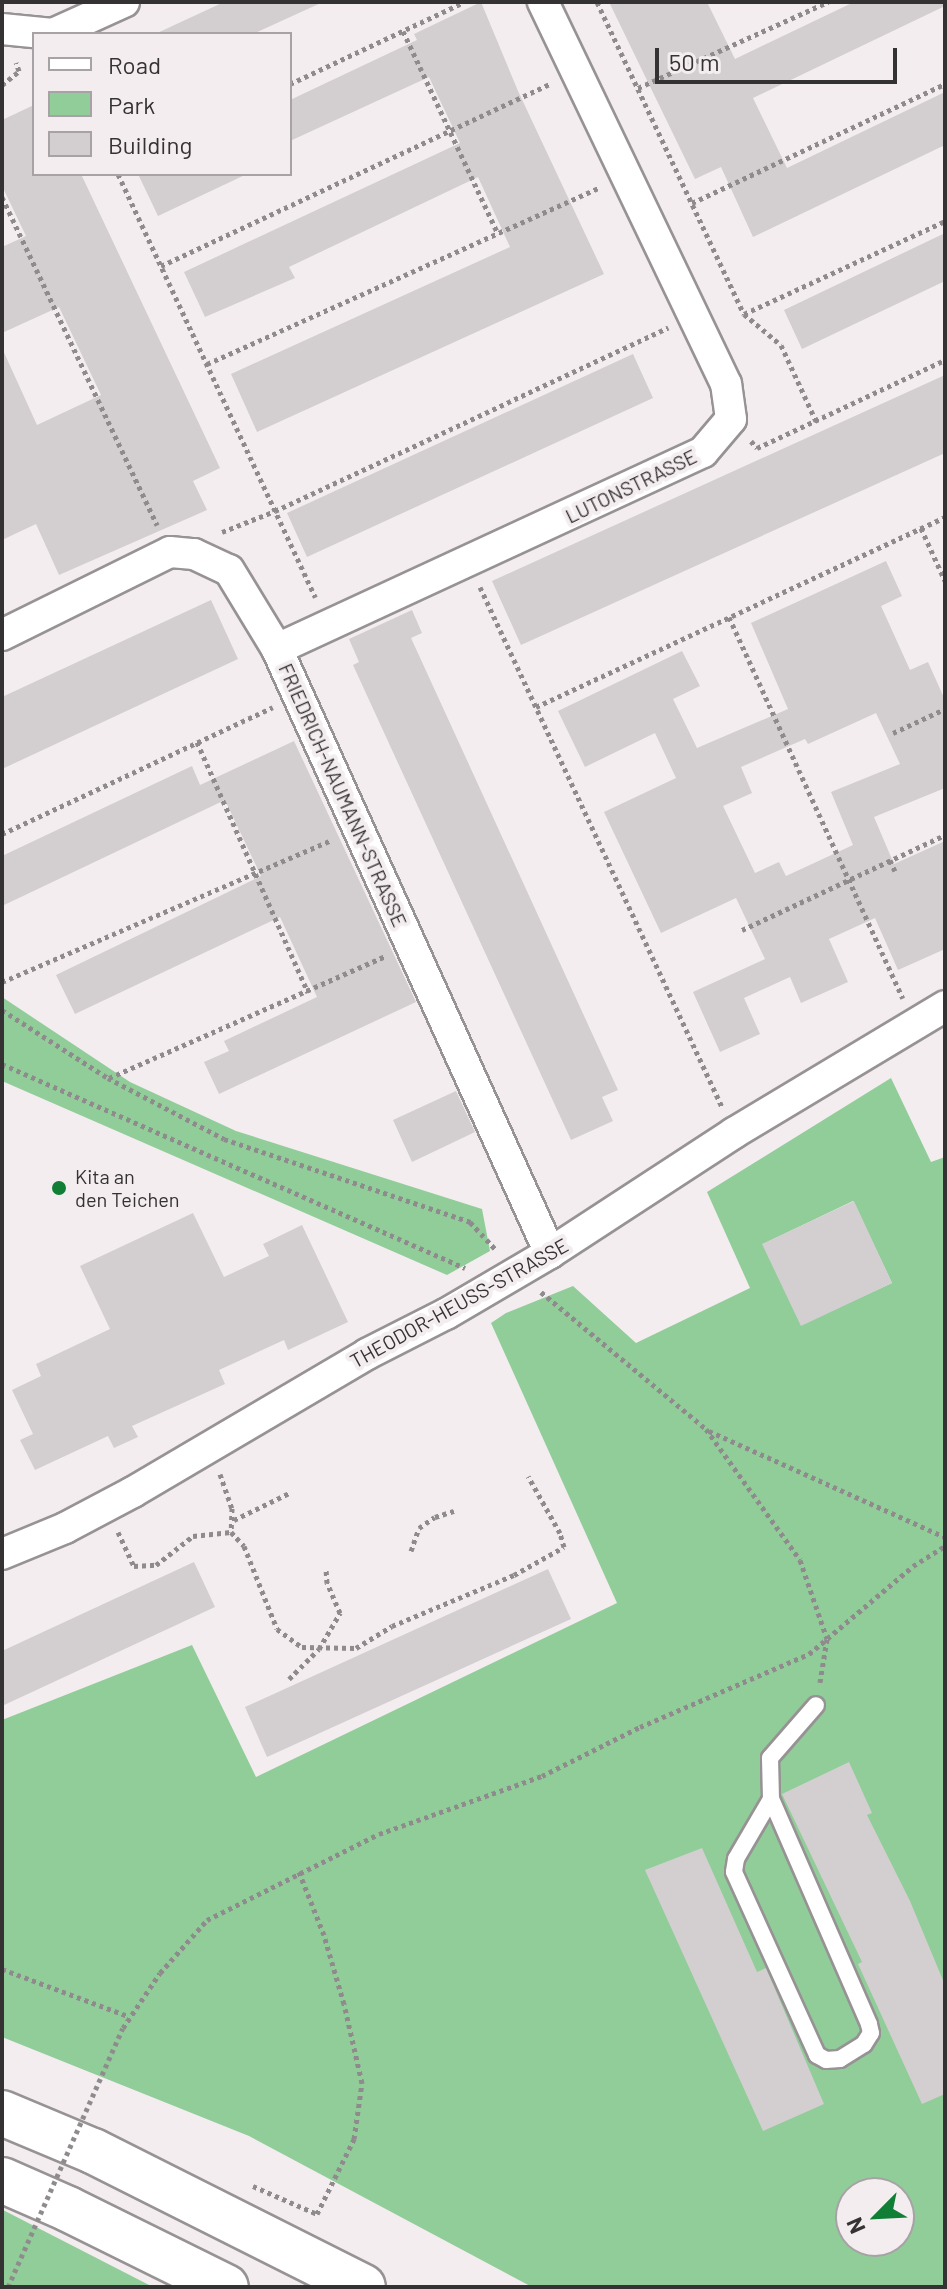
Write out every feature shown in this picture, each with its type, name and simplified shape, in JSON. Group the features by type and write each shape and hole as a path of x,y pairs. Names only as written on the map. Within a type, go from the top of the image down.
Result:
{"highway":[{"path":"2,2113 93,2151 363,2287"},
{"path":"2,2180 226,2287"}],"street":[{"path":"57,32 124,2"},
{"path":"543,2 726,384 731,419"},
{"path":"2,29 33,32"},
{"name":"LUTONSTRASSE","path":"277,649 469,563 703,452 731,419"},
{"path":"2,635 170,552"},
{"name":"FRIEDRICH-NAUMANN-STRASSE","path":"170,552 194,554 229,570 277,649 550,1253"},
{"name":"THEODOR-HEUSS-STRASSE","path":"2,1554 105,1506 550,1253 734,1133 945,1006"}],"lane":[{"path":"771,1799 736,1859 734,1872 817,2055 826,2060 840,2059 864,2044 871,2033 869,2024 771,1799 770,1758 816,1705"}],"path":[{"path":"292,83 464,2"},
{"path":"597,2 744,314 781,345 816,421"},
{"path":"638,88 828,2"},
{"path":"403,31 498,234"},
{"path":"161,266 576,72"},
{"path":"692,203 945,84"},
{"path":"207,364 625,175"},
{"path":"119,176 329,627"},
{"path":"2,197 170,552"},
{"path":"744,314 945,221"},
{"path":"275,511 692,317"},
{"path":"731,419 757,448 945,360"},
{"path":"536,707 945,517"},
{"path":"921,528 945,581"},
{"path":"469,563 734,1133"},
{"path":"729,617 914,1023"},
{"path":"2,834 298,696"},
{"path":"893,733 945,709"},
{"path":"197,742 308,992"},
{"path":"2,982 358,829"},
{"path":"742,930 945,835"},
{"path":"890,860 895,871"},
{"path":"108,1078 411,944"},
{"path":"2,1010 108,1078 224,1139 470,1222 516,1272 706,1429 800,1560 827,1639 816,1705"},
{"path":"2,1064 478,1274 516,1272"},
{"path":"706,1429 945,1537"},
{"path":"208,1447 224,1480 234,1520 231,1532"},
{"path":"231,1532 244,1546 277,1629 302,1647 356,1648 392,1626 514,1575 564,1547 560,1533 528,1476"},
{"path":"234,1520 289,1493"},
{"path":"105,1506 134,1566 156,1565 193,1536 231,1532"},
{"path":"411,1551 419,1528 435,1517 454,1511"},
{"path":"8,2287 128,2016 160,1973 207,1920 379,1834 542,1776 640,1727 809,1654 913,1566 945,1546"},
{"path":"289,1679 319,1649 340,1613 327,1583 326,1569"},
{"path":"299,1872 340,1991 362,2083 354,2139 317,2214"},
{"path":"2,1969 128,2016"}],"green space":[{"path":"2,997 130,1082 236,1131 482,1209 490,1251 447,1275 2,1081"},
{"path":"891,1078 931,1162 945,1157 945,2287 532,2287 249,2136 2,2037 2,1720 192,1645 256,1777 617,1603 491,1323 506,1313 573,1286 636,1343 750,1288 707,1192","holes":["853,1201 892,1283 801,1325 763,1244"]},
{"path":"3,2210 153,2287 2,2287"}],"building":[{"path":"224,2 323,2 257,32 159,32"},
{"path":"481,2 518,91 604,274 257,432 231,374 510,247 478,177 289,267 295,278 205,317 184,272 460,143 429,77 292,140 292,99 417,40 414,34"},
{"path":"609,2 707,2 735,59 854,2 945,2 945,6 753,98 787,168 945,92 945,145 753,237 721,167 695,179"},
{"path":"32,106 32,176 82,176 220,468 193,481 207,510 59,575 36,524 2,540 2,348 37,425 101,395 59,307 2,333 2,247 26,236 2,186 2,120"},
{"path":"139,176 243,176 158,216"},
{"path":"945,233 945,281 802,349 784,310"},
{"path":"633,354 653,398 307,557 287,513"},
{"path":"945,375 945,453 521,645 492,581"},
{"path":"886,561 902,596 881,606 910,670 928,662 945,700 945,788 874,817 894,864 945,841 945,949 898,970 875,918 829,939 848,982 801,1003 790,977 744,998 760,1034 720,1052 693,992 765,959 736,898 661,933 604,812 676,778 655,733 585,767 558,711 682,651 700,686 673,699 697,748 788,709 751,623","holes":["876,713 900,764 831,792 853,845 786,876 779,862 755,873 723,806 752,793 741,767 805,739 808,744"]},
{"path":"211,600 238,659 2,769 2,697"},
{"path":"412,610 422,633 411,638 618,1090 602,1097 613,1121 571,1140 353,665 359,662 349,639"},
{"path":"294,741 416,1002 219,1094 204,1062 229,1051 224,1041 317,997 280,917 75,1014 56,975 261,876 225,800 2,906 2,856 192,766 200,785"},
{"path":"456,1091 475,1132 412,1162 393,1120"},
{"path":"854,1201 892,1283 801,1326 762,1244"},
{"path":"193,1213 224,1277 269,1256 263,1244 302,1225 348,1322 288,1350 284,1340 219,1370 225,1384 132,1426 138,1437 114,1448 108,1436 35,1470 20,1440 33,1434 12,1390 41,1376 36,1364 110,1329 80,1266"},
{"path":"194,1562 215,1607 2,1706 2,1651"},
{"path":"548,1569 571,1619 267,1757 245,1707"},
{"path":"849,1762 872,1813 867,1815 910,1901 945,1985 945,2094 922,2104 858,1964 862,1962 782,1794"},
{"path":"702,1848 757,1972 766,1968 824,2104 763,2131 645,1870"}],"place":[{"name":"Kita an den Teichen","path":"59,1188"}]}
